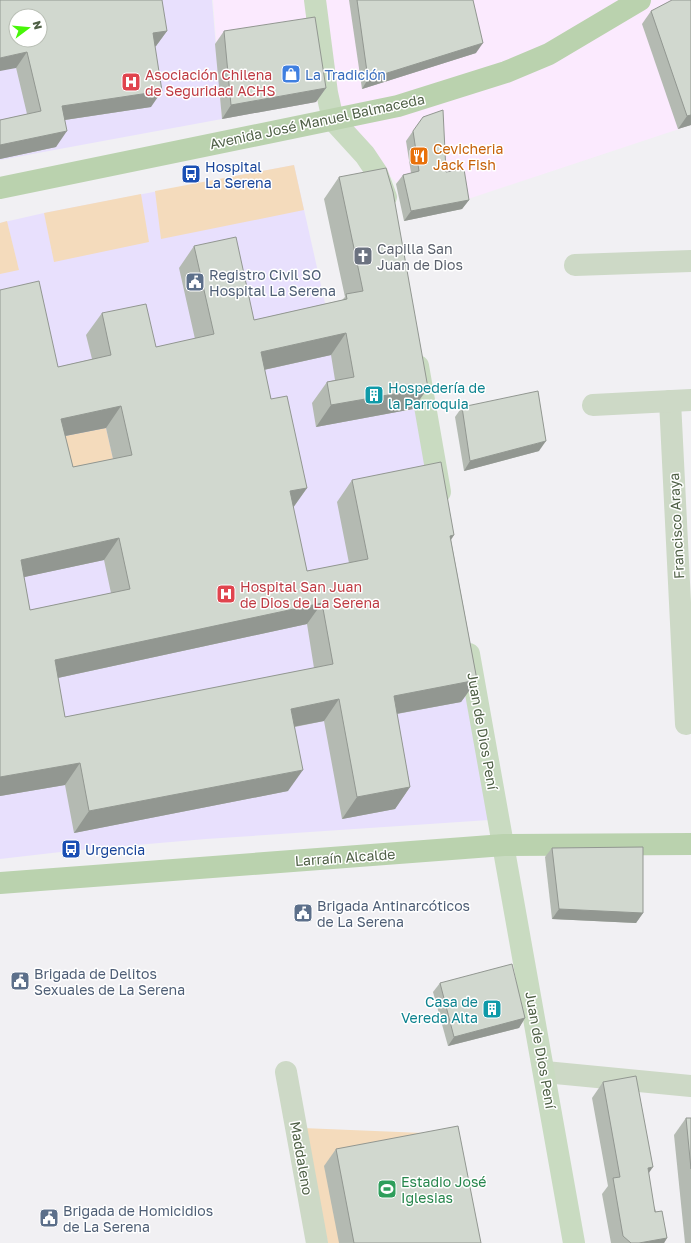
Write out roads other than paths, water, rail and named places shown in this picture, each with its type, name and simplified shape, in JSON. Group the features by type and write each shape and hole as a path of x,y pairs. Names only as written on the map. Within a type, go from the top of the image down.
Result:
{"main road":[{"path":"315,0 327,93 333,120 365,155 377,173 385,190 391,219"},
{"name":"Avenida José Manuel Balmaceda","path":"0,188 398,106 506,72 549,54 640,0"},
{"path":"414,344 443,508"},
{"name":"Juan de Dios Pení","path":"466,634 545,1072 574,1243"},
{"name":"Larraín Alcalde","path":"0,883 504,845 691,844"}],"street":[{"path":"575,265 691,261"},
{"path":"593,405 680,400"},
{"name":"Francisco Araya","path":"680,400 686,724"},
{"name":"Maddaleno","path":"286,1072 317,1243"},
{"path":"545,1072 691,1086"}],"place":[{"name":"La Tradición","path":"291,74"},
{"name":"Asociación Chilena de Seguridad ACHS","path":"131,82"},
{"name":"Cevicheria Jack Fish","path":"419,156"},
{"name":"Hospital La Serena","path":"191,174"},
{"name":"Capilla San Juan de Dios","path":"363,256"},
{"name":"Registro Civil SO Hospital La Serena","path":"195,282"},
{"name":"Hospedería de la Parroquia","path":"374,395"},
{"name":"Hospital San Juan de Dios de La Serena","path":"226,594"},
{"name":"Urgencia","path":"71,849"},
{"name":"Brigada Antinarcóticos de La Serena","path":"303,913"},
{"name":"Brigada de Delitos Sexuales de La Serena","path":"20,981"},
{"name":"Casa de Vereda Alta","path":"492,1009"},
{"name":"Estadio José Iglesias","path":"387,1189"},
{"name":"Brigada de Homicidios de La Serena","path":"49,1218"}]}
